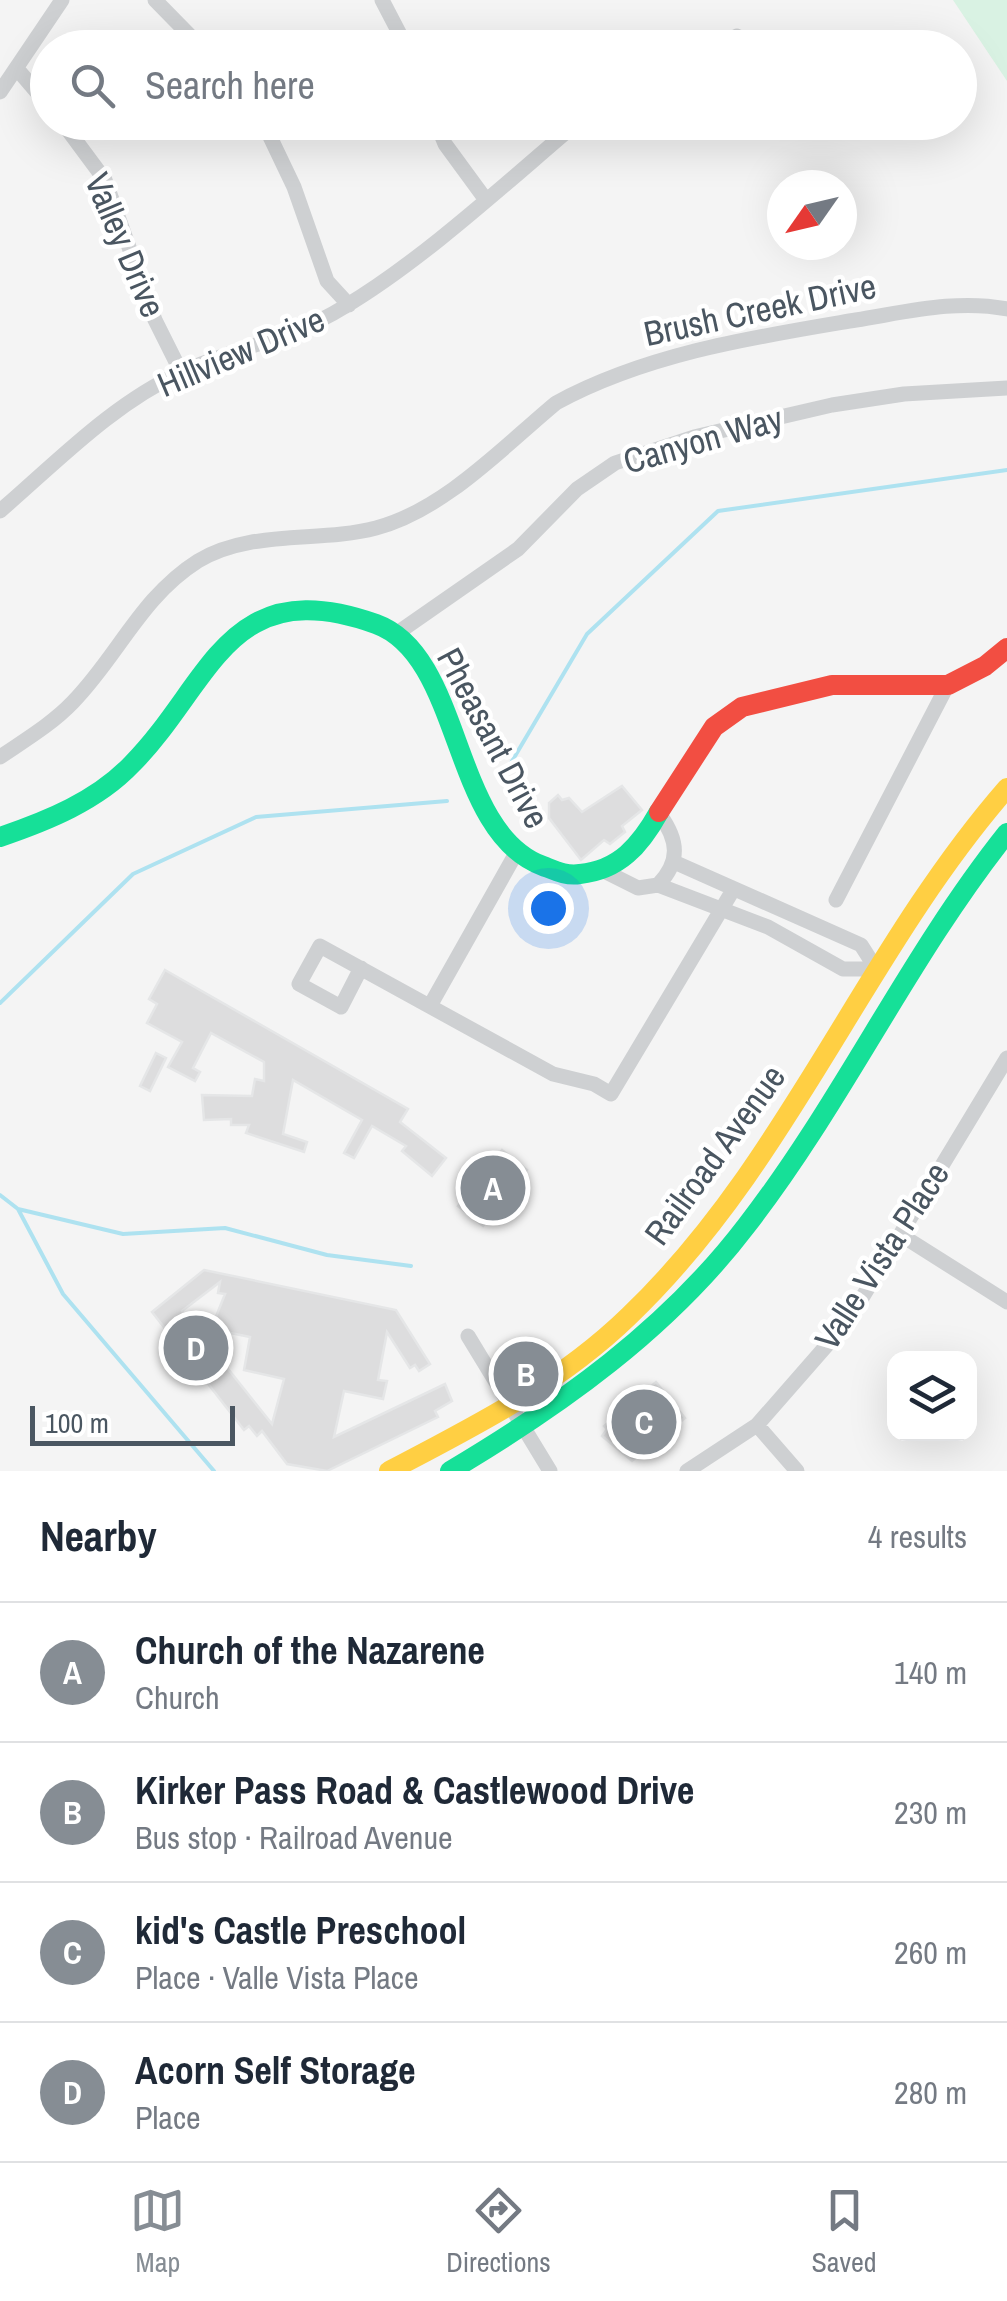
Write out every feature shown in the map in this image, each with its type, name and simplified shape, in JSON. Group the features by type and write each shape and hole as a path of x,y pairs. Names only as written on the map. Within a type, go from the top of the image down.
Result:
{"main road":[{"name":"Pheasant Drive","path":"0,837 108,786 136,762 218,646 249,624 292,613 348,616 396,634 412,652 496,828 515,854 544,870 576,875 604,871"},
{"path":"604,871 632,854 660,815 686,762 714,725 740,708 792,692 846,684 915,690 948,686 972,676 1007,648"},
{"name":"Railroad Avenue","path":"388,1471 511,1407 620,1323 693,1249 785,1122 875,967 925,893 963,838 1007,788"},
{"name":"Railroad Avenue","path":"450,1471 524,1429 630,1349 737,1240 1007,834"},
{"path":"862,945 893,930 925,893"},
{"path":"843,969 852,995 846,1018"}],"street":[{"path":"43,30 62,0"},
{"path":"155,0 184,30"},
{"path":"385,1 399,30"},
{"path":"0,92 30,51"},
{"path":"18,70 30,84"},
{"name":"Valley Drive","path":"75,140 105,180 155,320 180,372"},
{"path":"272,140 294,187 327,281 349,305"},
{"path":"443,140 486,200"},
{"name":"Hillview Drive","path":"0,511 97,426 180,372 303,331 349,305 557,140"},
{"name":"Brush Creek Drive","path":"0,758 73,702 143,608 168,582 203,558 248,543 373,528 412,516 556,403 580,390 677,356 778,333 972,302 1007,308"},
{"name":"Canyon Way","path":"396,634 518,550 577,488 616,463 694,438 832,405 904,394 1007,388"},
{"path":"836,900 948,686"},
{"path":"658,884 674,862 676,844 660,815"},
{"path":"431,1004 515,854"},
{"path":"674,862 862,945 875,967"},
{"name":"Pheasant Drive","path":"604,871 638,888 658,884 722,912 768,926 843,969"},
{"path":"361,968 553,1074 594,1084 611,1094 733,890"},
{"path":"843,969 875,967 906,982"},
{"name":"Valle Vista Place","path":"687,1471 757,1426 848,1321 1007,1058"},
{"path":"901,1234 1007,1302"},
{"path":"468,1336 550,1471"},
{"path":"757,1426 798,1471"}],"green space":[{"path":"953,0 1007,0 1007,81 977,36 977,30 973,30"}],"building":[{"path":"622,786 642,810 622,826 625,832 610,844 604,840 581,860 549,818 549,803 558,795 562,800 569,798 582,812"},
{"path":"165,970 408,1109 400,1122 446,1158 432,1176 402,1151 406,1146 372,1126 354,1158 344,1153 362,1120 293,1080 283,1134 307,1142 304,1152 246,1133 249,1125 231,1125 231,1119 204,1120 202,1095 252,1096 255,1079 264,1081 264,1062 211,1033 193,1068 200,1072 195,1081 168,1067 182,1042 147,1023 157,1004 149,999"},
{"path":"156,1053 166,1058 150,1091 140,1086"},
{"path":"502,1150 527,1170 483,1226 458,1206"},
{"path":"204,1270 396,1310 430,1364 419,1371 415,1365 410,1368 387,1332 378,1380 387,1381 383,1399 344,1391 334,1437 445,1384 452,1401 435,1411 438,1417 327,1471 287,1464 262,1431 257,1436 249,1426 244,1430 152,1312","holes":["220,1282 218,1293 225,1294 211,1329 250,1337 244,1370 284,1379 272,1424 182,1311"]},
{"path":"656,1382 685,1418 632,1461 602,1436 607,1429 604,1426"}],"waterway":[{"path":"505,773 587,634 718,511 1007,470"},
{"path":"0,1003 133,874 256,817 447,801"},
{"path":"0,1195 18,1209 63,1294 214,1471"},
{"path":"18,1209 123,1234 225,1228 327,1255 411,1266"}],"traffic: fast":[{"path":"0,837 36,824 103,789 159,733 228,644 254,624 286,612 326,611 376,624 405,642 426,671 443,706 472,783 490,818 513,847 543,866 575,874 594,872 617,862 636,846 659,812"},
{"path":"450,1471 572,1392 648,1331 716,1263 782,1178 939,929 1007,833"}],"traffic: slow":[{"path":"389,1471 515,1402 574,1363 629,1316 685,1256 781,1125 910,918 1007,788"}],"traffic: jam":[{"path":"659,812 714,727 742,707 832,685 948,685 985,666 1007,648"}],"place":[{"name":"Church of the Nazarene","path":"493,1188"},
{"name":"Acorn Self Storage","path":"196,1348"},
{"name":"Kirker Pass Road & Castlewood Drive","path":"526,1374"},
{"name":"kid's Castle Preschool","path":"644,1422"}]}
